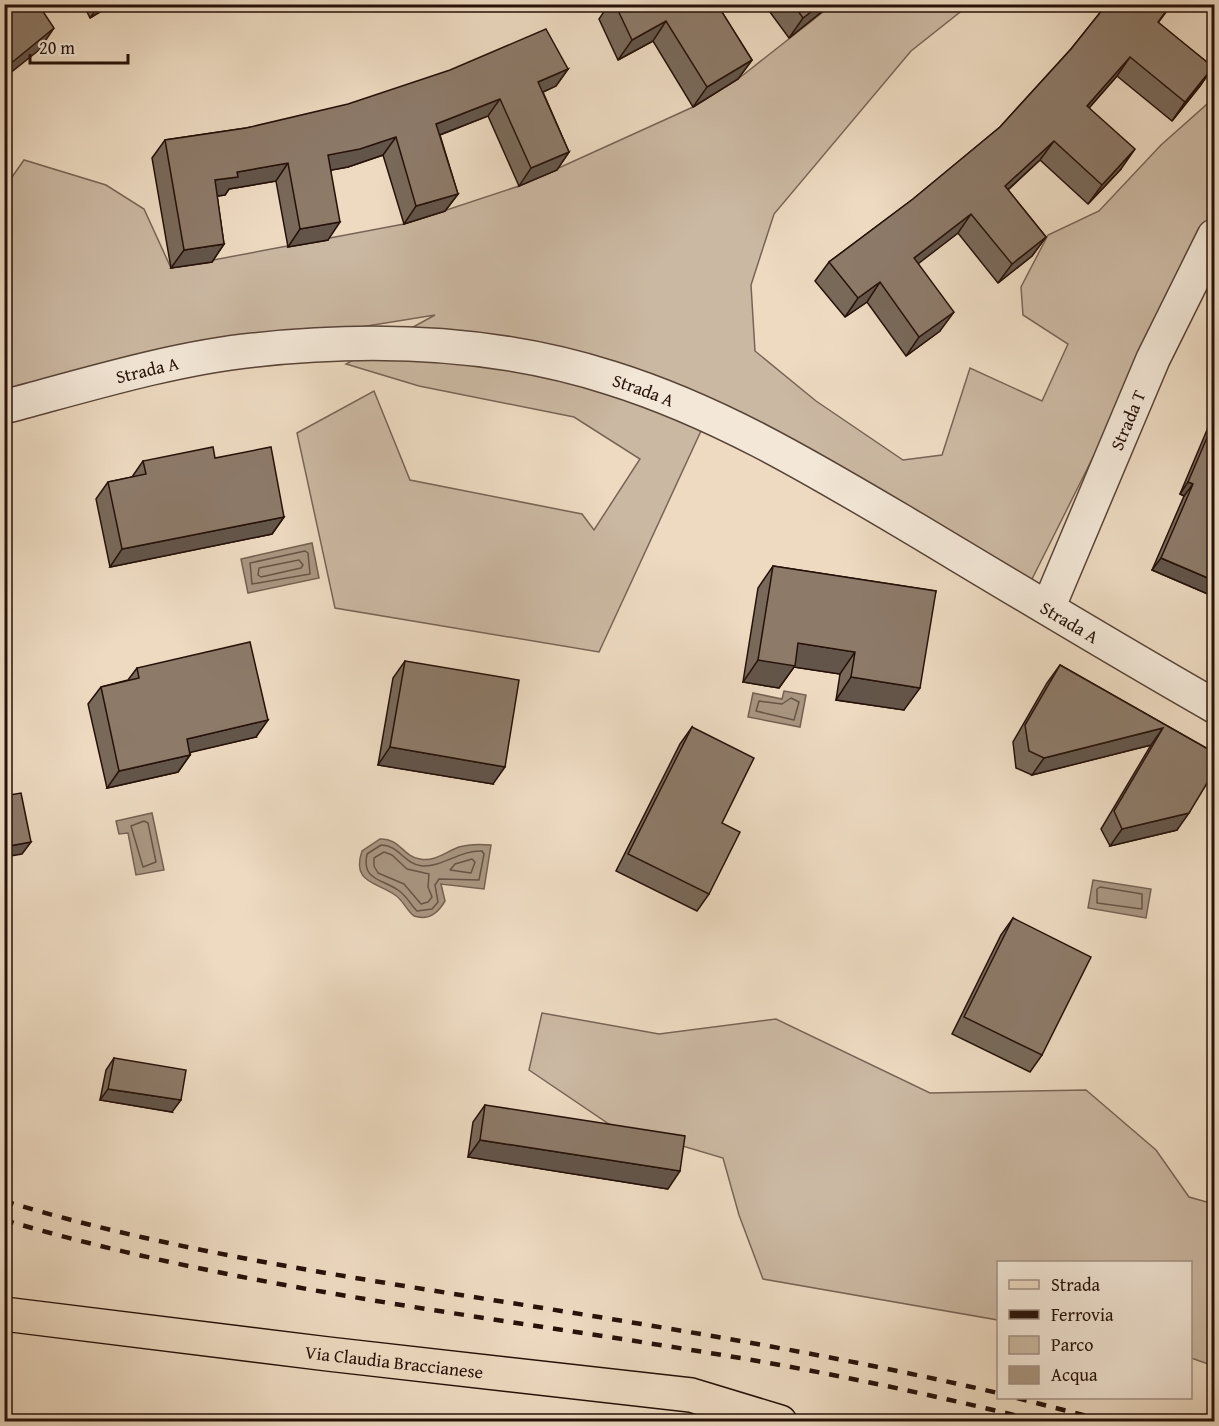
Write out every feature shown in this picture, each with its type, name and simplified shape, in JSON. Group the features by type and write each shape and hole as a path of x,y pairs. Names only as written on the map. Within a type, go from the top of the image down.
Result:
{"main road":[{"name":"Via Claudia Braccianese","path":"4,1314 691,1395 780,1422"}],"street":[{"name":"Strada T","path":"1048,608 1153,359 1215,236"},
{"name":"Strada A","path":"4,407 197,359 256,349 327,344 396,344 467,348 532,358 609,377 699,411 810,467 1215,706"}],"green space":[{"path":"832,5 969,5 911,51 774,214 751,285 755,351 816,401 903,460 942,455 970,368 1042,401 1068,344 1023,315 1021,287 1048,235 1099,211 1161,145 1214,98 1214,216 1031,581 713,405 599,652 335,608 297,433 374,391 410,480 582,514 594,530 640,459 574,417 419,386 346,364 435,315 94,370 5,398 5,187 24,160 106,185 144,209 171,268 404,224 519,186 693,107 738,79"},
{"path":"542,1013 659,1034 776,1019 930,1093 1086,1090 1156,1150 1189,1197 1214,1204 1214,1366 1192,1358 1192,1261 997,1261 997,1320 763,1279 739,1215 723,1158 609,1124 529,1070"}],"water":[{"path":"312,543 319,578 248,593 241,559"},
{"path":"784,691 806,695 800,727 748,717 753,693 782,699"},
{"path":"152,813 164,870 136,875 128,833 119,834 116,821"},
{"path":"380,839 392,841 414,858 425,860 463,846 491,845 484,889 441,884 445,901 439,909 429,917 414,916 398,897 368,880 360,870 362,851"},
{"path":"1093,880 1151,889 1146,918 1088,908"}],"building":[{"path":"38,4 54,28 4,69 4,5"},
{"path":"615,4 717,4 752,60 707,87 666,21 632,40"},
{"path":"793,4 821,4 803,18"},
{"path":"1107,4 1171,4 1158,22 1213,67 1185,102 1130,57 1087,106 1135,149 1102,185 1054,141 1005,186 1046,237 1012,264 971,214 914,258 954,312 919,337 880,282 858,298 829,262 913,199 1000,127 1071,49"},
{"path":"546,29 568,69 538,82 569,152 531,168 500,99 436,124 458,194 416,206 396,137 360,149 328,155 340,222 300,229 288,163 237,172 238,177 215,180 224,244 184,250 165,140 246,128 348,104 450,70"},
{"path":"1215,419 1215,581 1161,558 1193,484 1188,482"},
{"path":"213,447 215,458 271,447 284,517 122,549 108,482 146,474 143,461"},
{"path":"773,566 936,591 920,688 851,677 855,652 798,643 795,666 758,660"},
{"path":"250,642 268,720 187,739 190,755 119,771 101,687 139,678 137,668"},
{"path":"405,661 519,680 505,767 390,747"},
{"path":"1060,665 1215,753 1215,770 1189,813 1122,829 1114,811 1163,728 1044,758 1029,751 1025,725"},
{"path":"692,727 754,758 722,823 740,832 709,894 628,854"},
{"path":"21,793 31,842 4,847 4,796"},
{"path":"1013,918 1091,957 1042,1055 964,1017"},
{"path":"114,1058 186,1070 181,1100 108,1089"},
{"path":"485,1105 685,1136 680,1171 480,1140"}],"railway":[{"path":"4,1201 114,1231 225,1254 336,1275 724,1338 997,1393"},
{"path":"4,1220 95,1245 187,1266 373,1300 783,1366 895,1388 1043,1422"},
{"path":"1021,1399 1110,1422"}]}
